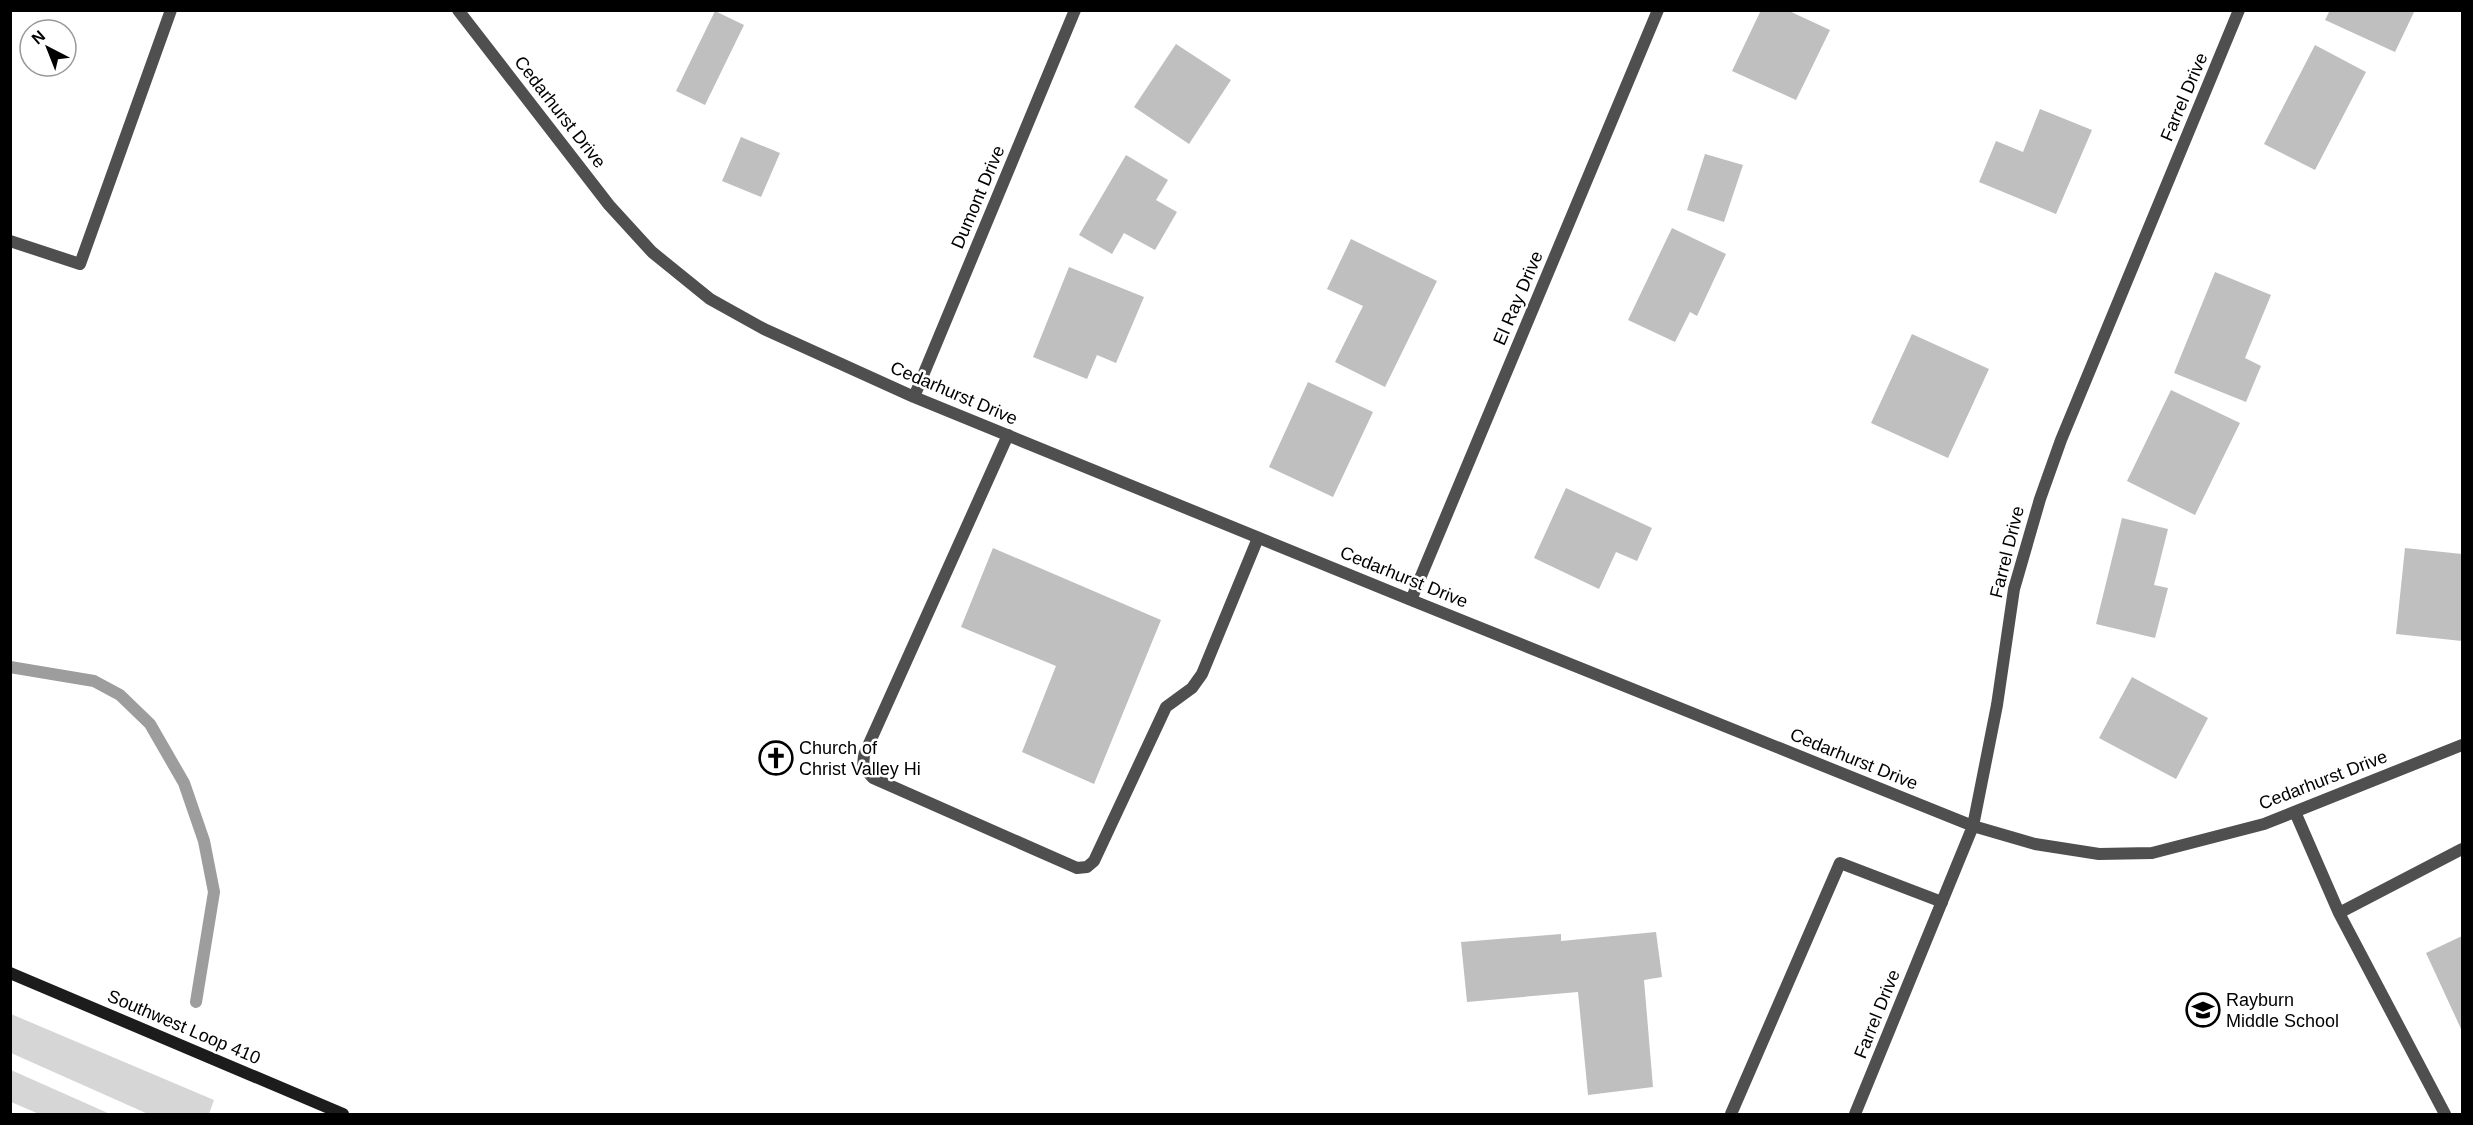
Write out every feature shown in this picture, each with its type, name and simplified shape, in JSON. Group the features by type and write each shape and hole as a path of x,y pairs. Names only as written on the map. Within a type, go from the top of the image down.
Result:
{"main road":[{"name":"Southwest Loop 410","path":"10,973 343,1114"}],"street":[{"path":"10,241 80,264 171,10"},
{"name":"Cedarhurst Drive","path":"458,10 609,205 652,252 710,299 755,324 914,397 1973,826 2035,844 2088,852 2152,853 2264,824 2463,745"},
{"name":"Dumont Drive","path":"914,397 1075,10"},
{"name":"El Ray Drive","path":"1411,600 1658,10"},
{"name":"Farrel Drive","path":"1855,1114 1973,826 1997,705 2014,589 2040,499 2061,440 2239,10"},
{"path":"1008,435 864,755 863,767 873,778 1077,868 1087,867 1094,861 1166,707 1192,688 1202,674 1258,538"},
{"path":"2295,812 2339,913 2445,1114"},
{"path":"2339,913 2463,849"},
{"path":"1731,1114 1840,863 1942,902"}],"shaded area":[{"path":"11,1014 214,1100 209,1114 148,1114 11,1053"},
{"path":"11,1070 110,1114 39,1114 11,1102"}],"building":[{"path":"1761,10 1787,10 1830,30 1796,100 1732,71"},
{"path":"2330,10 2415,10 2395,52 2325,20"},
{"path":"715,11 744,25 705,105 676,91"},
{"path":"1176,44 1231,80 1189,144 1134,107"},
{"path":"2315,45 2366,72 2315,170 2264,144"},
{"path":"2040,109 2092,130 2056,214 1979,182 1996,141 2023,152"},
{"path":"741,137 780,153 761,197 722,181"},
{"path":"1705,154 1743,165 1724,222 1687,210"},
{"path":"1126,155 1168,180 1156,200 1177,212 1155,250 1124,233 1112,254 1079,235"},
{"path":"1672,228 1726,254 1697,316 1690,312 1675,342 1628,320"},
{"path":"1351,239 1437,281 1385,387 1335,362 1363,306 1327,289"},
{"path":"1069,267 1144,297 1116,363 1097,355 1087,379 1033,357"},
{"path":"2215,272 2271,295 2245,358 2261,366 2246,402 2174,373"},
{"path":"1912,334 1989,369 1948,458 1871,423"},
{"path":"1308,382 1373,412 1333,497 1269,467"},
{"path":"2171,390 2240,423 2195,515 2127,481"},
{"path":"1566,488 1652,528 1637,561 1616,552 1599,589 1534,558"},
{"path":"2122,518 2168,529 2154,585 2168,588 2155,638 2096,624"},
{"path":"993,548 1161,620 1094,784 1022,752 1056,666 961,627"},
{"path":"2405,548 2462,554 2462,641 2396,634"},
{"path":"2132,677 2208,718 2176,779 2099,738"},
{"path":"1656,932 1662,977 1644,980 1653,1087 1588,1095 1578,992 1467,1002 1461,942 1561,934 1561,941"},
{"path":"2462,936 2462,1031 2426,953"}],"waterway":[{"path":"10,667 94,681 120,695 150,724 184,783 204,841 214,892 196,1002"}],"place":[{"name":"Church of Christ Valley Hi","path":"776,758"},
{"name":"Rayburn Middle School","path":"2203,1010"}]}
